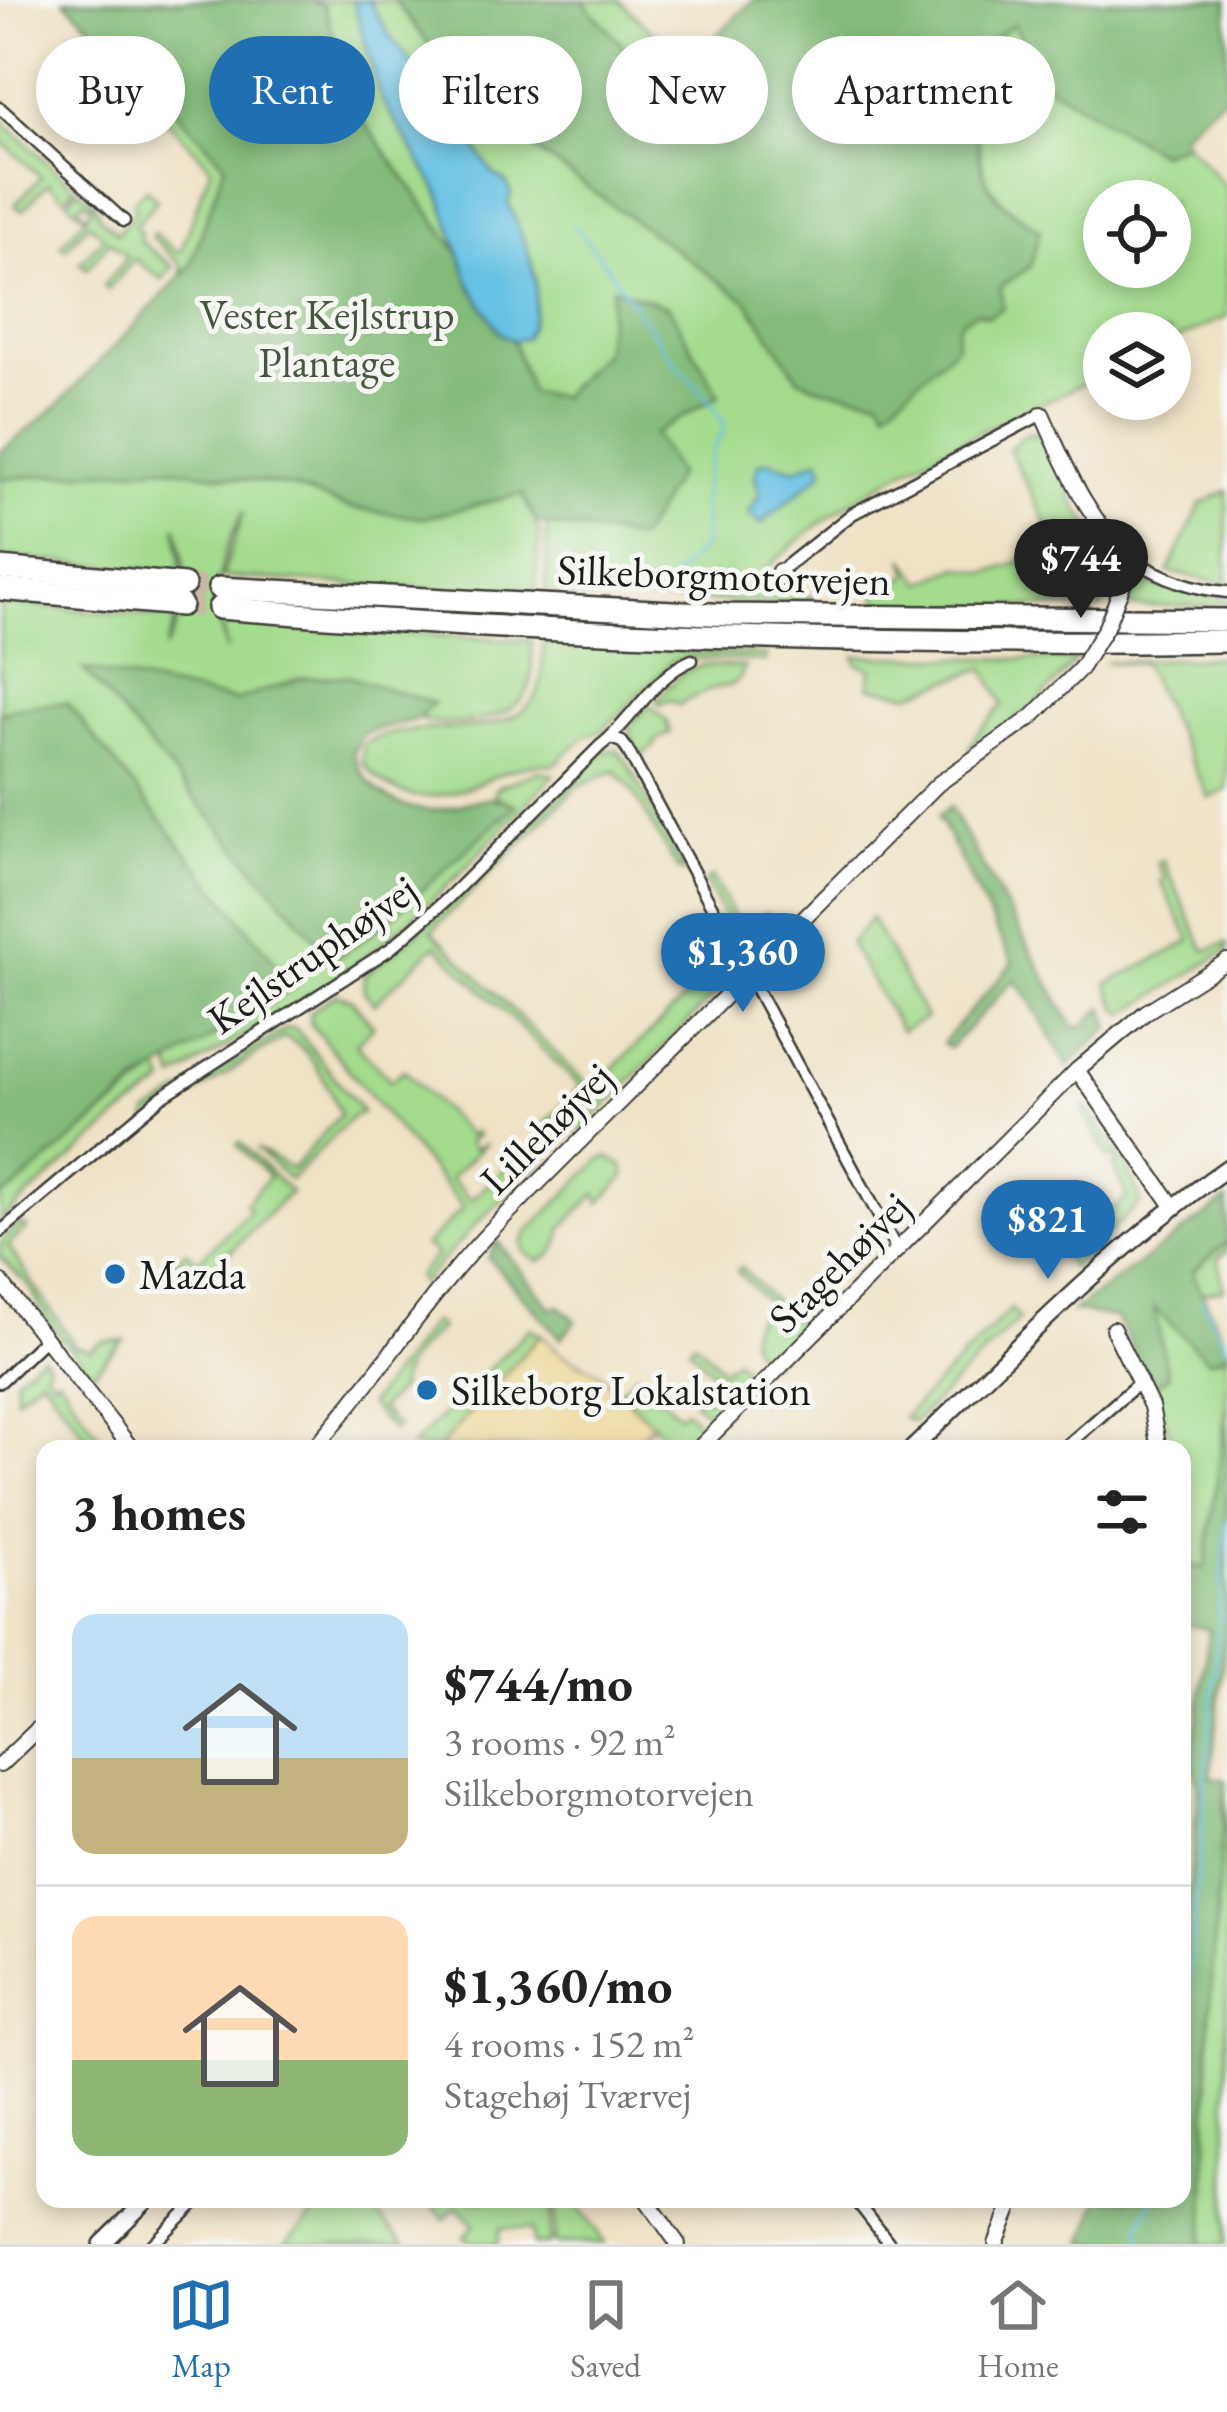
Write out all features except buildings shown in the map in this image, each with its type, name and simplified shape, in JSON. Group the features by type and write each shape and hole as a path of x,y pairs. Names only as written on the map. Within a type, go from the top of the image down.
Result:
{"highway":[{"path":"0,568 182,595 0,589"},
{"name":"Silkeborgmotorvejen","path":"1227,620 950,620 219,598 550,628 783,637 1227,641"}],"main road":[{"path":"921,1440 1091,1276 1173,1206 1227,1168"},
{"path":"102,2244 139,2208"}],"street":[{"path":"0,109 124,221"},
{"path":"765,583 852,514 1042,414 1087,507 1102,530 1133,560 1192,587 1227,592"},
{"name":"Lillehøjvej","path":"321,1440 462,1261 938,784 1032,717 1082,668 1106,627 1133,560"},
{"path":"778,571 792,587"},
{"name":"Kejlstruphøjvej","path":"0,1232 160,1098 390,949 446,900 600,746 613,739 624,720 680,665 692,660"},
{"path":"613,739 628,751 897,1250"},
{"name":"Stagehøjvej","path":"707,1440 1078,1070 1146,1012 1227,962"},
{"path":"1078,1070 1173,1206"},
{"path":"0,1281 125,1440"},
{"path":"1113,1329 1141,1381 1158,1440"},
{"path":"0,1382 46,1338"},
{"path":"1073,1440 1141,1381"},
{"path":"0,1765 36,1731"},
{"path":"153,2244 190,2208"},
{"path":"652,2208 678,2244"},
{"path":"862,2208 890,2244"},
{"path":"996,2244 1010,2208"}],"green space":[{"name":"Vester Kejlstrup Plantage","path":"64,0 311,0 324,6 334,36 209,36 209,144 375,144 375,137 462,257 470,285 500,333 513,341 530,392 560,397 604,352 612,287 669,307 719,395 654,434 677,474 640,539 537,523 522,494 423,518 349,508 290,486 164,467 0,479 0,452 55,408 190,267 225,164 185,121 185,36 102,36"},
{"path":"311,0 394,0 423,36 399,36 399,144 527,144 747,301 799,379 825,389 880,398 1010,274 1040,230 990,186 978,144 1055,144 1055,81 1159,153 1186,143 1227,188 1227,316 1191,333 1191,312 1083,312 1083,384 877,486 795,543 758,577 768,590 775,585 791,591 798,584 817,604 546,596 547,525 640,538 653,434 718,396 613,287 604,351 560,397 530,393 513,341 462,257 375,137 375,36 334,36 324,6"},
{"path":"394,0 582,0 614,36 606,36 606,144 768,144 768,36 716,36 753,0 1227,0 1227,93 1181,134 1186,143 1159,153 1055,90 1055,36 1019,36 1014,24 997,36 792,36 792,144 978,144 985,178 994,194 1040,230 1030,267 1000,287 1003,308 989,316 977,312 962,321 957,345 887,409 880,398 825,389 799,379 747,301 527,144 582,144 582,36 423,36"},
{"path":"582,0 619,0 657,36 614,36"},
{"path":"1014,24 1019,36 997,36"},
{"path":"0,119 75,187 65,198 48,183 22,211 15,205 41,177 0,140"},
{"path":"185,121 225,164 190,267 181,272 182,266 151,237 154,233 181,251 211,167 185,139"},
{"path":"78,189 92,201 78,207 87,215 94,203 100,217 117,233 135,212 133,202 146,189 157,200 135,226 140,241 173,267 162,280 135,259 108,290 103,286 127,257 110,241 87,269 80,263 104,237 89,223 66,249 60,246 86,217 68,201"},
{"path":"1033,434 1043,437 1077,508 1115,559 1102,608 880,605 873,587 893,585 909,575 904,558 922,583 959,567 987,573 1013,565 1045,546 1053,536 1009,449"},
{"path":"164,467 291,486 349,508 422,518 522,494 540,532 535,595 222,577 244,511 223,562 218,597 222,633 227,651 221,621 532,641 529,687 522,699 501,714 443,723 418,719 432,704 301,678 236,701 85,670 334,960 382,926 515,806 494,795 497,787 540,771 554,775 458,875 381,944 310,995 175,1079 170,1063 294,987 14,708 0,714 0,603 176,618 165,649 182,604 184,572 176,525 182,573 0,557 0,479"},
{"path":"1227,491 1227,584 1168,572 1201,504"},
{"path":"1140,583 1227,599 1227,605 1126,607 1131,589"},
{"path":"544,641 766,655 765,661 673,661 602,731 584,737 554,765 508,771 436,796 412,796 387,786 363,763 363,745 382,736 477,726 519,713 538,692"},
{"path":"855,656 1076,660 1035,705 971,752 977,734 1003,704 984,668 910,694 870,687 871,668 857,664"},
{"path":"1227,657 1227,790 1209,798 1143,664 1105,662"},
{"path":"703,665 745,667 732,684 679,705 668,700 660,705 657,699 682,673"},
{"path":"83,669 236,701 301,678 346,676 433,703 418,719 364,733 353,752 372,785 393,801 418,809 444,809 492,798 516,805 382,926 334,960"},
{"path":"66,702 295,987 140,1082 0,1197 0,714"},
{"path":"649,705 666,720 670,733 638,757 629,727"},
{"path":"617,750 685,872 678,870 631,788 615,771 579,785 432,931 592,1089 708,976 720,961 722,947 728,958 725,984 586,1126 572,1132 531,1172 521,1163 548,1135 542,1127 581,1087 436,945 374,1004 364,991 364,976 441,913 604,751"},
{"path":"950,807 1073,1026 1082,1027 1104,1007 1110,1027 1068,1066 1014,980 949,1048 942,1043 1013,963 938,816"},
{"path":"1163,860 1205,951 1227,943 1227,951 1125,1014 1107,984 1191,941 1161,882 1165,879 1157,863"},
{"path":"712,877 740,927 767,913 777,928 785,925 760,951 743,949 705,882"},
{"path":"871,918 926,1018 901,1031 850,944"},
{"path":"336,994 351,999 373,1026 356,1044 391,1081 404,1070 469,1136 477,1135 468,1142 474,1149 486,1143 450,1178 471,1200 508,1166 523,1181 421,1284 417,1276 437,1254 425,1246 463,1208 310,1023 310,1012"},
{"path":"287,1028 296,1029 363,1113 353,1116 290,1180 256,1148 292,1169 340,1115 311,1059 284,1037 149,1123 148,1114"},
{"path":"160,1069 165,1084 119,1117 0,1221 0,1197"},
{"path":"1087,1107 1127,1167 1141,1202 1072,1268 1062,1256 1127,1197 1114,1166 1117,1163 1113,1156 1109,1158 1083,1110"},
{"path":"240,1142 290,1192 203,1279 183,1270 167,1285 159,1278 186,1251 198,1261 250,1210 245,1203 269,1177 237,1145"},
{"path":"609,1157 623,1166 626,1175 600,1203 596,1194 562,1228 553,1253 538,1261 525,1253 522,1243 529,1231 601,1159"},
{"path":"1227,1200 1227,1242 1192,1272 1227,1355 1208,1360 1154,1308 1168,1376 1154,1386 1116,1318 1073,1311"},
{"path":"19,1224 27,1227 8,1246 75,1346 90,1350 101,1342 124,1340 92,1373 51,1326 29,1286 0,1257 0,1243"},
{"path":"497,1241 552,1309 559,1305 576,1321 561,1338 488,1258"},
{"path":"1227,1242 1227,1251 1218,1258 1224,1289 1202,1293 1192,1272"},
{"path":"741,1267 803,1331 771,1363 766,1364 750,1340 752,1326 768,1303 737,1271"},
{"path":"1153,1306 1208,1360 1227,1355 1227,1406 1205,1569 1191,1566 1191,1440 1171,1440 1154,1386 1168,1375"},
{"path":"1011,1309 1019,1319 914,1422 903,1418"},
{"path":"433,1321 440,1328 413,1355 399,1389 380,1409 397,1427 393,1431 369,1405"},
{"path":"530,1328 541,1334 446,1440 418,1440"},
{"path":"695,1341 723,1370 735,1359 753,1378 714,1419 694,1402 701,1395 707,1400 723,1383 689,1347"},
{"path":"42,1355 49,1365 45,1370 54,1381 58,1377 102,1440 88,1440 41,1376 16,1398 16,1377"},
{"path":"637,1374 679,1415 685,1410 703,1428 692,1440 669,1440 620,1391"},
{"path":"1227,1406 1227,1619 1211,1777 1226,1780 1210,2006 1205,2221 1201,2244 1084,2244 1096,2208 1191,2208 1191,1869 1199,1787 1192,1762 1209,1629 1191,1626 1191,1566 1205,1568"},
{"path":"1226,1780 1227,2224 1225,2244 1201,2244 1210,2006"},
{"path":"321,2208 370,2208 406,2244 285,2244"},
{"path":"435,2208 456,2208 445,2219"},
{"path":"458,2208 551,2208 550,2244 533,2244 532,2229 500,2228 498,2244 472,2243 464,2237 475,2225"},
{"path":"555,2208 580,2208 605,2244 555,2244"}],"sand":[{"path":"541,1334 562,1354 596,1371 653,1424 641,1436 644,1440 446,1440"}],"water":[{"path":"353,0 369,0 399,47 399,128 381,99 375,78 375,36 363,36"},
{"path":"409,144 473,144 494,175 506,182 511,193 508,203 536,286 525,338 513,341 500,333 470,284 439,192"},
{"path":"820,459 823,472 761,524 748,514 760,494 755,478 758,464 767,461 795,469"}],"waterway":[{"path":"572,224 725,428 706,471 704,546 672,579"},
{"path":"1202,1300 1227,1347"},
{"path":"1191,1953 1227,1521"},
{"path":"1142,2244 1141,2225 1149,2208"}],"tunnel":[{"path":"184,585 219,588"},
{"path":"181,605 219,608"}],"place":[{"name":"Mazda","path":"115,1274"},
{"name":"Silkeborg Lokalstation","path":"427,1390"}]}
